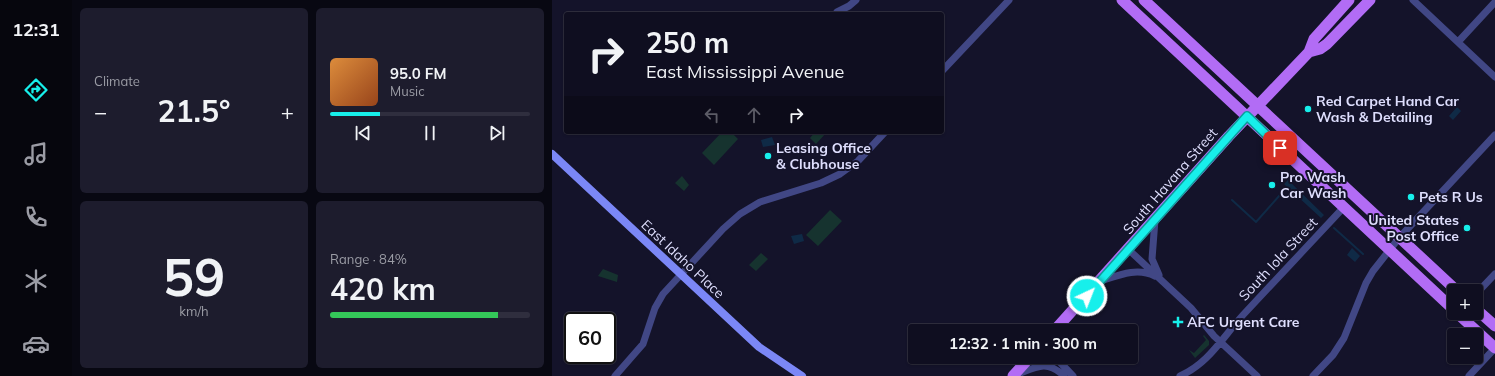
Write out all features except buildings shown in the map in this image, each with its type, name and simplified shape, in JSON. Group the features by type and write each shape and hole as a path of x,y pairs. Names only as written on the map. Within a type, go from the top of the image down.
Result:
{"main road":[{"path":"1122,0 1447,303"},
{"path":"1144,0 1449,284"},
{"name":"South Havana Street","path":"1062,324 1257,105 1309,52 1314,39 1349,0"},
{"name":"South Havana Street","path":"1309,52 1320,49 1327,44 1370,0"},
{"path":"1483,315 1495,326"},
{"path":"1465,320 1495,348"},
{"path":"1013,376 1024,364"}],"street":[{"path":"837,12 849,6 856,0"},
{"path":"944,69 1009,0"},
{"path":"1413,0 1495,77"},
{"path":"1458,42 1495,2"},
{"path":"615,376 641,346 647,336 657,302 680,274 727,225 745,210 760,202 826,181 840,174 856,163 884,134"},
{"path":"1314,376 1341,343 1367,280 1399,238 1495,135"},
{"name":"East Idaho Place","path":"552,154 764,351 802,376"},
{"name":"South Iola Street","path":"1180,376 1197,367 1221,343 1229,331 1344,207"},
{"path":"1155,220 1152,259 1162,280"},
{"path":"1129,250 1198,315 1221,343 1257,376"},
{"path":"1101,281 1138,271 1149,273 1162,280"},
{"path":"1483,287 1495,274"},
{"path":"1469,376 1495,348"},
{"path":"1062,364 1073,376"},
{"path":"1013,376 1035,367 1047,365 1057,369 1064,376"}],"green space":[{"path":"720,134 733,134 738,139 714,165 702,153"},
{"path":"813,134 825,134 816,144 810,138"},
{"path":"682,176 689,185 684,191 675,183"},
{"path":"830,210 842,221 818,246 806,235"},
{"path":"761,253 768,259 756,271 749,265"},
{"path":"603,269 618,275 617,282 598,276"},
{"path":"1204,335 1209,341 1209,345 1195,358 1189,350 1194,353 1206,340 1203,336"}],"water":[{"path":"1457,107 1461,111 1453,120 1449,116"},
{"path":"772,137 775,145 763,147 761,140"},
{"path":"1288,180 1324,215 1321,218 1284,184"},
{"path":"802,234 804,241 794,244 791,236"},
{"path":"1352,248 1360,256 1355,262 1347,255"}],"waterway":[{"path":"1232,200 1256,222 1287,187"},
{"path":"1334,228 1363,254"}],"place":[{"name":"Red Carpet Hand Car Wash & Detailing","path":"1308,109"},
{"name":"Leasing Office & Clubhouse","path":"768,156"},
{"name":"Pro Wash Car Wash","path":"1272,185"},
{"name":"Pets R Us","path":"1411,197"},
{"name":"United States Post Office","path":"1467,228"},
{"name":"AFC Urgent Care","path":"1178,322"}],"route":[{"path":"1087,296 1247,116 1280,148"}]}
